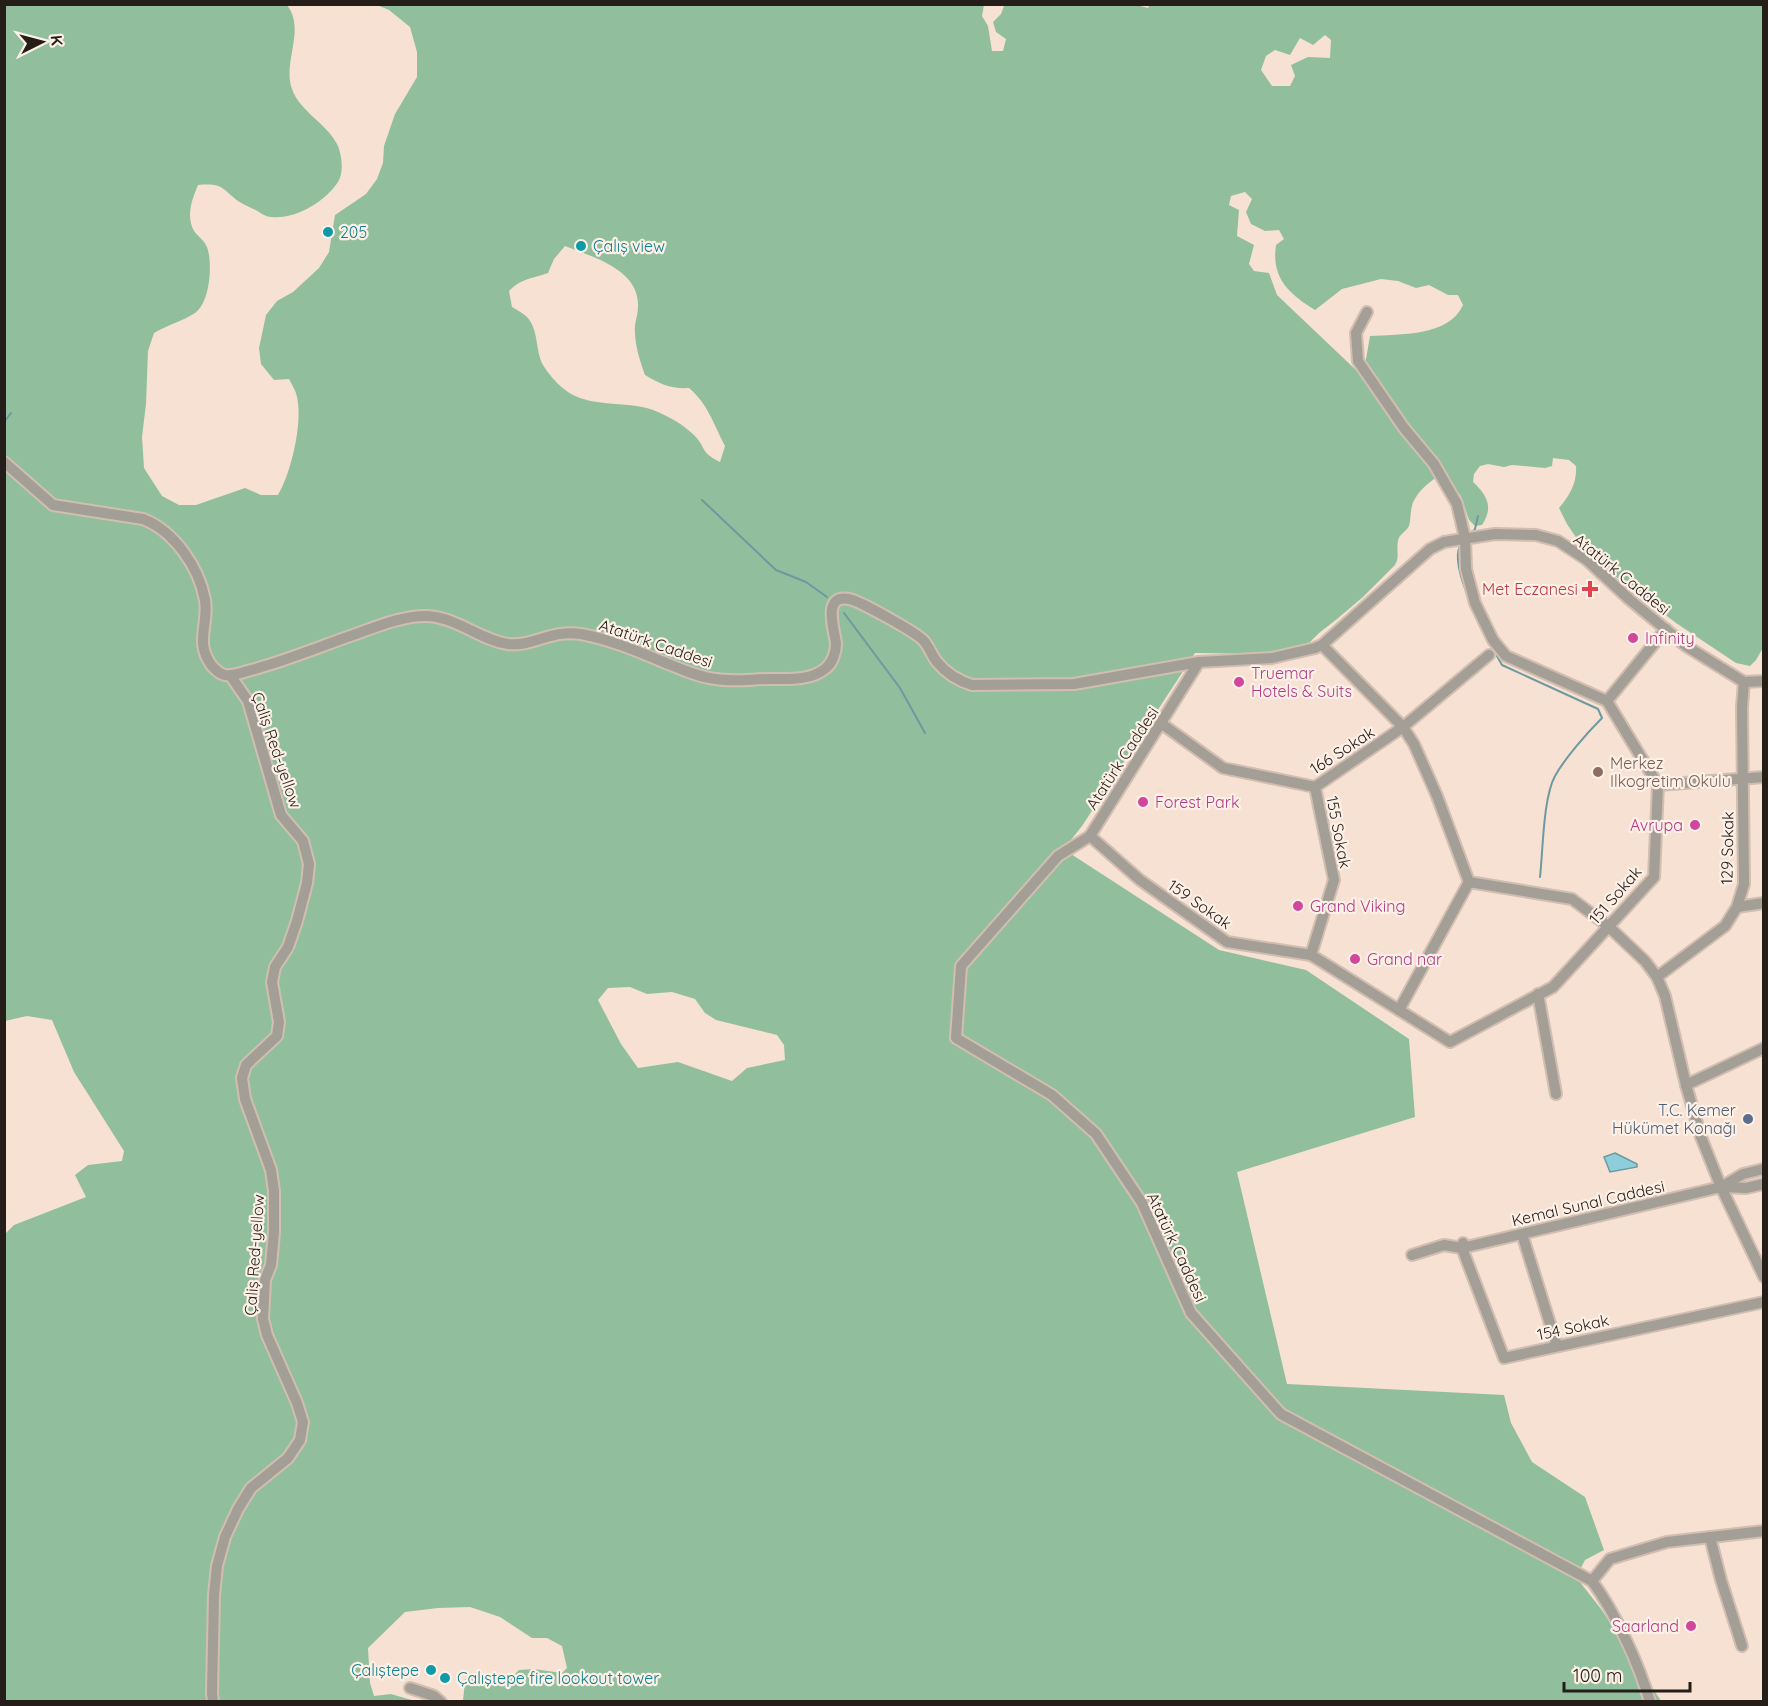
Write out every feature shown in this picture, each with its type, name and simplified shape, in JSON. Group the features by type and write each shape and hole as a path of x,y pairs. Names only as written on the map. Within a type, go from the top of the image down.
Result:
{"street":[{"path":"1367,312 1356,333 1358,361 1404,428 1434,464 1457,504 1465,538 1466,569 1475,603 1493,640 1506,656 1607,701 1658,785 1764,777"},
{"path":"4,462 53,505 143,519 160,528 180,547 200,582 205,602 202,643 207,658 216,672 226,676 230,675"},
{"name":"Atatürk Caddesi","path":"230,675 266,666 388,623 427,616 452,620 497,641 510,644 522,644 563,632 608,640 687,672 717,680 796,679 824,670 831,663 836,646 831,608 836,602 846,598 864,604 923,639 938,663 960,682 972,685 1074,684 1199,662 1272,658 1322,645 1430,549 1444,542 1465,538 1518,534 1536,535 1558,542 1587,560 1629,599 1686,646 1744,682"},
{"path":"1607,701 1666,629"},
{"path":"1311,955 1399,1010 1469,882 1424,762 1403,727 1322,645"},
{"name":"166 Sokak","path":"1161,724 1223,768 1316,787 1403,727 1489,655"},
{"name":"Atatürk Caddesi","path":"1199,662 1090,836 1058,856 961,966 956,1038 1052,1095 1096,1134 1142,1203 1191,1313 1281,1414 1592,1581"},
{"name":"Çaliş Red-yellow","path":"213,1701 214,1595 217,1566 225,1537 251,1488 288,1458 300,1440 303,1422 267,1335 263,1319 265,1280 271,1265 273,1243 274,1191 272,1170 246,1099 242,1078 246,1065 277,1036 279,1022 272,982 275,967 288,946 297,921 307,883 309,864 303,841 281,815 248,701 230,675"},
{"path":"1744,682 1764,681"},
{"name":"129 Sokak","path":"1657,977 1725,926 1737,907 1744,884 1742,707 1744,682"},
{"name":"151 Sokak","path":"1399,1010 1450,1042 1553,987 1654,877 1658,785"},
{"name":"155 Sokak","path":"1311,955 1334,880 1316,787"},
{"name":"159 Sokak","path":"1090,836 1140,880 1227,942 1311,955"},
{"path":"1469,882 1572,898 1608,926 1645,961 1657,977 1665,996 1701,1137 1721,1187 1764,1277"},
{"path":"1737,907 1764,903"},
{"path":"1538,994 1556,1094"},
{"path":"1686,1085 1764,1048"},
{"name":"Kemal Sunal Caddesi","path":"1721,1187 1743,1174 1764,1169"},
{"name":"Kemal Sunal Caddesi","path":"1412,1255 1444,1245 1462,1245 1522,1234 1721,1187 1746,1188 1764,1184"},
{"path":"1522,1234 1557,1346"},
{"name":"154 Sokak","path":"1462,1245 1504,1358 1764,1302"},
{"path":"1650,1701 1606,1601 1592,1581 1610,1559 1667,1542 1764,1531"},
{"path":"1710,1537 1742,1646"},
{"path":"410,1688 434,1696 441,1701"}],"green space":[{"path":"286,4 292,13 294,34 290,79 292,89 301,105 328,131 338,146 342,164 341,174 333,189 318,202 300,212 280,217 269,217 240,202 217,186 198,185 191,204 190,216 192,228 205,243 209,254 210,272 207,292 200,308 195,313 154,333 148,351 142,437 144,468 162,496 179,505 196,505 245,488 261,495 278,495 283,486 295,448 298,420 297,397 289,379 274,380 261,364 259,348 266,315 277,301 293,292 319,268 329,252 335,215 366,194 377,179 383,163 384,146 395,114 417,77 417,52 410,27 389,10 377,5 984,5 982,16 988,26 992,51 1003,51 1006,39 996,32 993,22 1001,14 1003,5 1133,4 1148,8 1150,4 1763,5 1764,646 1756,660 1750,666 1736,663 1676,623 1588,555 1559,508 1574,483 1576,466 1569,460 1553,458 1552,466 1545,468 1512,465 1504,467 1488,464 1480,466 1474,474 1473,482 1485,497 1488,513 1482,525 1475,526 1469,520 1461,496 1441,475 1423,488 1416,497 1411,509 1409,526 1399,539 1395,565 1363,597 1306,646 1268,654 1195,653 1082,826 1067,845 1071,854 1219,950 1306,970 1409,1039 1415,1117 1237,1172 1287,1384 1504,1395 1511,1423 1532,1462 1585,1497 1604,1550 1585,1560 1576,1577 1601,1609 1661,1701 463,1701 465,1680 469,1675 501,1680 513,1676 519,1670 534,1669 562,1673 567,1668 562,1646 547,1638 532,1638 500,1617 470,1607 405,1612 368,1648 370,1683 374,1696 391,1694 415,1701 5,1702 5,1234 14,1225 86,1197 75,1175 88,1165 122,1161 124,1151 74,1072 52,1020 27,1016 5,1021 5,5","holes":["1325,35 1331,40 1330,58 1308,57 1291,65 1295,76 1290,86 1272,86 1261,70 1266,56 1275,50 1290,55 1300,38 1313,45","1245,192 1252,199 1246,212 1251,224 1265,231 1279,230 1284,239 1276,245 1275,257 1279,276 1297,298 1315,310 1342,289 1381,279 1398,281 1416,288 1429,285 1448,295 1458,295 1463,305 1447,323 1435,328 1408,334 1370,336 1366,359 1357,371 1277,295 1269,273 1254,271 1249,264 1254,245 1237,236 1239,210 1229,205 1231,196","565,246 612,266 631,283 637,294 636,344 645,375 666,385 689,388 696,394 710,415 725,446 720,462 707,453 690,432 670,418 642,407 584,399 558,384 543,365 531,322 512,307 509,291 523,281 548,273 554,259","630,987 647,994 672,992 695,999 705,1013 716,1020 777,1035 784,1045 785,1060 747,1068 732,1081 678,1062 638,1068 621,1044 598,1000 608,988"]}],"water":[{"path":"1615,1153 1637,1164 1637,1167 1610,1172 1604,1157"}],"waterway":[{"path":"4,422 11,413"},
{"path":"702,500 776,570 806,582 827,597"},
{"path":"1472,533 1478,516"},
{"path":"1460,546 1459,566 1470,601"},
{"path":"844,613 900,688 925,733"},
{"path":"1492,647 1502,665 1598,709 1602,718 1564,761 1551,786 1546,811 1540,877"}],"place":[{"name":"205","path":"328,232"},
{"name":"Çalış view","path":"581,246"},
{"name":"Met Eczanesi","path":"1590,589"},
{"name":"Infinity","path":"1633,638"},
{"name":"Truemar Hotels & Suits","path":"1239,682"},
{"name":"Merkez Ilkogretim Okulu","path":"1598,772"},
{"name":"Forest Park","path":"1143,802"},
{"name":"Avrupa","path":"1695,825"},
{"name":"Grand Viking","path":"1298,906"},
{"name":"Grand nar","path":"1355,959"},
{"name":"T.C. Kemer Hükümet Konağı","path":"1748,1119"},
{"name":"Saarland","path":"1691,1626"},
{"name":"Çalıştepe","path":"431,1670"},
{"name":"Çalıştepe fire lookout tower","path":"445,1678"}]}
